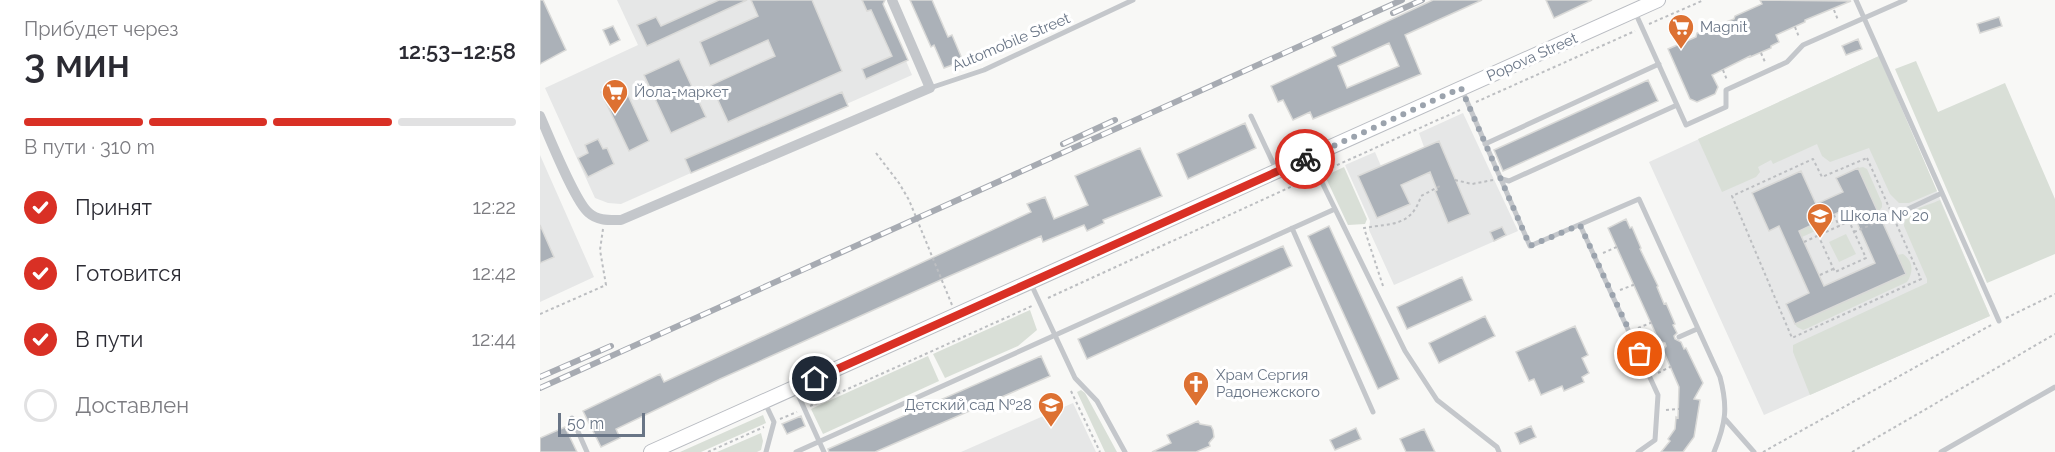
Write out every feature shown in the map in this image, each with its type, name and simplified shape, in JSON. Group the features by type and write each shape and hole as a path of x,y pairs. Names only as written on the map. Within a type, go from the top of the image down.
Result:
{"street":[{"path":"540,116 578,199 588,213 604,220 621,220 930,88 892,0"},
{"name":"Popova Street","path":"661,450 1658,0"}],"lane":[{"name":"Automobile Street","path":"930,88 984,70 1133,0"},
{"path":"1856,0 1999,321"},
{"path":"1635,10 1686,125 1726,107 1726,90 1787,62 1803,45 1905,0"},
{"path":"1485,144 1659,64"},
{"path":"1461,88 1530,246 1639,199 1720,377 1726,399 1725,419 1714,452"},
{"path":"1502,179 1509,181 1677,105"},
{"path":"1251,116 1277,172"},
{"path":"1310,157 1405,351 1437,400 1497,447 1499,452"},
{"path":"1893,216 1942,193"},
{"path":"796,452 1335,209"},
{"path":"1580,225 1658,395 1655,440 1638,452"},
{"path":"1292,228 1373,412"},
{"path":"1030,283 1075,378 1097,401 1125,452"},
{"path":"1679,337 1697,329"},
{"path":"1640,354 1660,345"},
{"path":"1941,452 2055,387"},
{"path":"795,388 824,452"},
{"path":"765,402 774,422 766,452"},
{"path":"572,418 587,452"},
{"path":"1725,419 1754,452"}],"path":[{"path":"708,452 1704,0"},
{"path":"1834,10 1842,28"},
{"path":"1795,27 1803,45"},
{"path":"1761,53 1768,70"},
{"path":"1723,70 1730,88"},
{"path":"876,153 909,200 957,316"},
{"path":"1868,158 1893,216 1921,279 1792,338 1732,196 1813,159 1822,177 1868,158"},
{"path":"1455,180 1472,184 1502,179"},
{"path":"1386,295 1364,228 1405,220 1416,208 1420,196 1442,185"},
{"path":"1834,215 1839,226"},
{"path":"540,314 606,285 600,250 604,220"},
{"path":"1854,232 1881,220"},
{"path":"1804,242 1818,235 1849,221 1866,258 1835,273 1818,235"},
{"path":"1595,257 1619,246"},
{"path":"1820,275 1833,269"},
{"path":"1612,293 1636,284"},
{"path":"1763,452 1999,321 2055,294"},
{"path":"1630,332 1653,322"},
{"path":"1852,452 2055,334"},
{"path":"1650,376 1672,366"},
{"path":"1071,391 1100,452"},
{"path":"1657,411 1679,409"}],"shaded area":[{"path":"617,0 880,0 912,75 621,204 608,203 595,198 545,88 638,45"},
{"name":"Школа № 20","path":"1879,56 1990,316 1764,415 1649,162"},
{"path":"1879,56 1937,191 1909,203 1899,203 1890,194 1869,148 1830,162 1822,156 1817,144 1773,164 1771,160 1758,167 1760,172 1756,177 1722,192 1698,139"},
{"path":"1916,61 1938,112 2005,83 2055,199 2055,254 1987,283 1895,69"},
{"path":"1463,113 1518,231 1394,285 1369,230 1370,221 1345,165 1375,152 1381,166 1424,147 1419,133"},
{"path":"540,155 594,277 540,302"},
{"path":"1344,167 1367,219 1365,224 1348,225 1325,176"},
{"path":"1858,168 1867,169 1882,203 1878,213"},
{"path":"1940,200 1990,316 1810,395 1793,352 1793,345 1927,283 1904,226 1905,220 1912,212"},
{"path":"1830,216 1833,223 1802,237 1799,231"},
{"path":"1846,234 1856,254 1839,262 1829,242"},
{"path":"1903,254 1911,266 1911,274 1907,282 1808,328 1803,330 1797,327 1795,324 1905,274 1897,255"},
{"path":"1030,310 1037,330 1018,346 945,378 933,354"},
{"path":"928,356 939,381 823,434 811,409"},
{"path":"1081,390 1085,393 1117,452 1105,452 1077,392"},
{"name":"Детский сад №28","path":"1073,403 1096,452 961,452"},
{"path":"763,415 766,423 701,452 680,452"},
{"path":"761,433 763,441 761,450 757,452 717,452"}],"building":[{"path":"540,0 543,0 566,50 540,64"},
{"path":"719,0 747,0 647,46 637,25 656,17 661,26"},
{"path":"751,0 812,0 842,71 728,122 711,85 775,56 768,40 710,66 700,42 758,16"},
{"path":"862,0 885,0 883,4 908,60 866,79 862,69 892,56 871,10 867,11"},
{"path":"910,0 932,0 948,37 952,35 963,61 944,68 934,45 931,47"},
{"path":"1433,0 1482,0 1405,35 1421,74 1313,119 1310,112 1293,120 1283,100 1278,102 1271,86 1336,56 1332,47","holes":["1389,43 1399,66 1347,88 1338,66"]},
{"path":"1546,0 1592,0 1554,18"},
{"path":"1760,0 1851,1 1776,35 1779,42 1771,48 1712,75 1718,87 1715,94 1697,102 1690,99 1668,49 1696,37 1697,33 1734,19 1735,16 1762,4"},
{"path":"1999,17 2002,26 1980,33 1977,24"},
{"path":"613,26 620,40 610,45 603,30"},
{"path":"1858,39 1862,49 1846,55 1842,46"},
{"path":"679,59 706,117 671,133 644,75"},
{"path":"1648,80 1658,101 1503,171 1494,150"},
{"path":"622,82 649,141 629,151 601,92"},
{"path":"842,92 848,106 691,173 685,159"},
{"path":"1245,123 1256,148 1188,179 1177,154"},
{"path":"598,139 603,149 607,148 614,164 588,177 578,158 588,153 585,145"},
{"path":"1439,141 1470,214 1448,223 1430,172 1401,185 1410,204 1377,218 1358,176"},
{"path":"1140,148 1162,196 1103,220 1104,223 1087,231 1084,225 1043,242 1041,236 945,278 720,379 616,429 620,438 601,447 583,411 660,374 664,382 1031,212 1027,204 1045,197 1054,219 1088,205 1075,176"},
{"path":"1858,168 1906,274 1795,324 1786,304 1809,293 1779,226 1769,231 1752,193 1801,171 1816,204 1843,192 1836,178","holes":["1850,207 1875,263 1824,286 1799,231"]},
{"path":"1626,219 1630,228 1632,227 1664,304 1666,303 1675,324 1673,325 1677,333 1674,336 1675,339 1681,342 1684,349 1686,348 1703,383 1694,399 1700,400 1694,437 1683,452 1661,452 1670,441 1668,439 1675,429 1676,417 1678,418 1679,387 1663,350 1665,343 1659,341 1608,228"},
{"path":"540,225 554,257 540,263"},
{"path":"1329,226 1399,379 1378,389 1308,236"},
{"path":"1502,227 1506,235 1494,241 1490,232"},
{"path":"1283,246 1292,266 1087,359 1078,339"},
{"path":"1462,277 1472,300 1407,329 1397,307"},
{"path":"1485,316 1495,336 1439,363 1429,343"},
{"path":"1575,326 1588,355 1582,358 1589,373 1582,377 1584,382 1564,391 1562,386 1541,395 1534,379 1529,381 1516,352"},
{"path":"1041,356 1050,376 875,452 829,452 828,449"},
{"path":"801,416 805,426 787,434 782,424"},
{"name":"Храм Сергия Радонежского","path":"1198,421 1200,424 1211,426 1213,430 1214,437 1209,443 1210,446 1196,452 1152,452 1171,443 1167,435"},
{"path":"1531,426 1536,437 1520,444 1515,433"},
{"path":"565,427 577,452 540,452 540,438"},
{"path":"1356,428 1361,439 1335,450 1330,440"},
{"path":"1424,429 1435,452 1406,452 1400,439"}],"railway":[{"path":"540,388 1402,0"},
{"path":"1393,13 1422,0"},
{"path":"1063,144 1115,120"},
{"path":"540,377 611,346"}],"way so far":[{"path":"1305,159 1461,88 1530,246 1580,225 1640,354"}],"place":[{"name":"Magnit","path":"1681,50"},
{"name":"Йола-маркет","path":"615,115"},
{"name":"Школа № 20","path":"1820,239"},
{"name":"Храм Сергия Радонежского","path":"1196,407"},
{"name":"Детский сад №28","path":"1051,428"}],"route":[{"path":"815,379 1305,159"}]}
